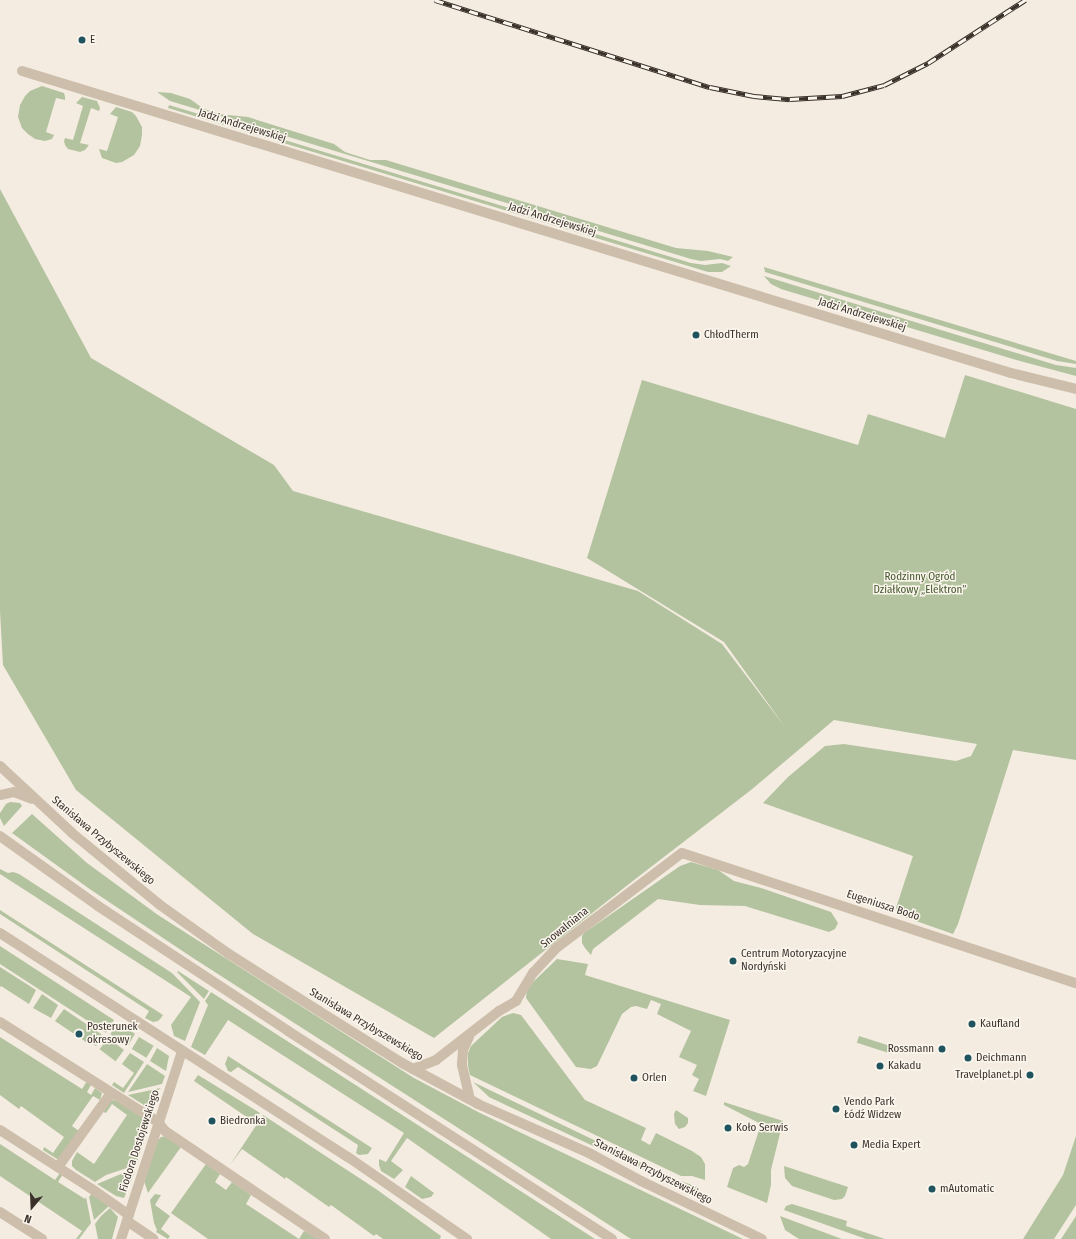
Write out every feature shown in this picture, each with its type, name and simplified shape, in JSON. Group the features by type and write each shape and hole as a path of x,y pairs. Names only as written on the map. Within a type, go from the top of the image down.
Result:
{"street":[{"name":"Jadzi Andrzejewskiej","path":"22,71 1011,373 1076,389"},
{"name":"Stanisława Przybyszewskiego","path":"0,766 36,800 105,860 179,918 229,954 413,1069 470,1099 589,1153 641,1182 762,1239"},
{"path":"0,795 14,792 36,800"},
{"path":"0,836 56,878 117,919 612,1239"},
{"name":"Snowalniana","path":"413,1069 436,1060 499,1011 516,1001 532,973 555,949 682,853"},
{"name":"Eugeniusza Bodo","path":"682,853 1076,983"},
{"path":"0,934 348,1157 466,1239"},
{"path":"0,1022 158,1122 170,1134 325,1239"},
{"name":"Snowalniana","path":"470,1099 462,1058 464,1045 475,1031"},
{"name":"Fiodora Dostojewskiego","path":"121,1239 182,1051"},
{"path":"58,1167 111,1093"},
{"path":"0,1130 58,1167 154,1239"},
{"path":"0,1212 42,1239"}],"green space":[{"path":"42,86 64,93 65,97 65,100 56,98 46,132 54,135 52,139 45,141 35,139 28,134 22,128 18,117 20,105 25,96 30,91"},
{"path":"157,92 171,93 190,99 204,109 219,114 248,117 334,144 345,152 370,160 386,160 676,248 708,251 733,257 728,261 720,259 701,261 691,259 170,101"},
{"path":"82,97 97,101 100,108 99,111 91,108 80,143 89,145 85,150 80,152 68,149 64,141 65,138 73,140 83,106 76,103"},
{"path":"169,105 691,263 705,265 722,263 731,266 722,272 708,272 168,108"},
{"path":"116,107 132,112 136,116 142,127 142,135 140,146 134,155 122,162 116,163 102,158 99,149 107,151 118,117 110,114"},
{"name":"Rodzinny Ogród Działkowy „Elektron”","path":"0,189 91,358 274,465 293,491 638,591 722,644 785,727 724,642 587,558 642,380 858,445 868,414 945,438 965,375 1076,409 1076,760 1013,750 958,924 953,934 899,915 896,908 913,856 763,803 788,777 825,746 844,744 956,761 971,756 977,744 834,720 751,790 634,880 434,1038 253,934 76,790 3,665 0,611"},
{"path":"764,267 1076,361 1076,364 1057,361 765,272"},
{"path":"764,276 1056,365 1076,368 1076,376 1020,361 781,289 771,284"},
{"path":"10,802 20,803 22,806 4,826 0,818 0,813 6,804"},
{"path":"32,814 87,863 158,915 414,1078 480,1113 743,1239 631,1239 193,958 91,890 12,833"},
{"path":"691,862 718,870 734,881 761,888 831,912 838,923 835,929 829,932 745,906 700,905 658,899 593,949 591,955 582,943 582,936 584,933 680,866"},
{"path":"0,869 8,873 13,872 19,874 172,973 200,1002 185,1041 174,1036 171,1025 191,997 0,874"},
{"path":"0,910 163,1015 158,1021 153,1022 145,1018 149,1011 0,914"},
{"path":"0,946 114,1020 106,1033 0,964"},
{"path":"557,959 588,964 585,975 730,1020 706,1096 693,1091 699,1079 692,1075 697,1065 679,1057 691,1031 657,1014 661,1004 651,1000 647,1009 636,1006 631,1007 622,1014 597,1066 591,1069 576,1067 526,998 527,990 533,982"},
{"path":"0,967 36,990 29,1004 1,986 0,987"},
{"path":"178,971 209,991 204,999 177,972"},
{"path":"211,992 595,1239 551,1239 407,1138 391,1161 403,1170 394,1179 381,1171 379,1159 386,1162 404,1133 228,1020 205,1055 191,1047 208,1005 205,1001"},
{"path":"42,994 58,1005 51,1018 33,1008"},
{"path":"64,1009 101,1034 102,1037 96,1046 90,1043 89,1044 55,1021"},
{"path":"513,1013 521,1015 585,1100 646,1128 641,1140 650,1145 656,1133 701,1157 705,1164 705,1180 692,1176 681,1176 470,1075 468,1053 471,1046 502,1017"},
{"path":"117,1023 135,1034 128,1045 110,1034"},
{"path":"859,1036 893,1047 891,1054 857,1043"},
{"path":"0,1037 82,1089 87,1081 91,1085 87,1092 91,1095 95,1088 102,1093 100,1100 93,1096 72,1126 79,1131 60,1158 57,1159 43,1150 44,1147 53,1153 64,1137 21,1106 19,1109 0,1095"},
{"path":"139,1037 154,1046 146,1058 132,1049"},
{"path":"108,1038 124,1050 116,1061 100,1049"},
{"path":"157,1048 169,1056 166,1071 150,1061"},
{"path":"130,1053 144,1062 124,1093 112,1085 114,1082 123,1088 134,1073 122,1064"},
{"path":"228,1056 372,1148 368,1154 359,1155 356,1153 358,1145 238,1067 231,1072 228,1071 225,1064"},
{"path":"147,1064 165,1076 162,1084 128,1092"},
{"path":"198,1075 260,1113 254,1122 194,1081"},
{"path":"473,1082 669,1176 657,1176 489,1097"},
{"path":"161,1088 157,1091 154,1106 151,1108 128,1095"},
{"path":"113,1100 119,1102 146,1120 144,1122 148,1129 135,1168 127,1168 106,1175 95,1182 76,1170 72,1166 72,1161 77,1152 94,1164 127,1115 112,1104 106,1113 101,1111 109,1101"},
{"path":"724,1102 783,1121 771,1170 771,1185 767,1203 727,1187 733,1168 739,1165 744,1167 748,1164 761,1124 724,1105"},
{"path":"676,1110 688,1118 688,1123 685,1127 679,1129 675,1124 674,1114"},
{"path":"263,1115 376,1189 441,1236 440,1239 383,1239 376,1234 374,1236 331,1205 329,1207 242,1149 230,1165"},
{"path":"166,1136 181,1147 148,1193 144,1181 158,1140 161,1137"},
{"path":"1076,1136 1076,1205 1054,1239 1023,1239 1063,1175"},
{"path":"0,1144 55,1180 60,1173 63,1174 58,1182 85,1199 86,1197 91,1223 79,1239 76,1239 82,1231 0,1176"},
{"path":"206,1164 220,1174 215,1182 226,1190 232,1182 251,1195 246,1204 299,1239 208,1239 171,1213"},
{"path":"784,1166 848,1187 845,1196 842,1199 834,1200 792,1186 785,1178"},
{"path":"128,1171 135,1171 124,1198 116,1196 97,1184"},
{"path":"411,1176 434,1193 431,1197 422,1199 405,1187"},
{"path":"664,1180 681,1181 700,1188 691,1191"},
{"path":"92,1193 110,1205 94,1220 89,1197"},
{"path":"155,1194 161,1195 155,1205 170,1216 161,1229 170,1236 168,1239 156,1232 157,1230 154,1223 150,1200"},
{"path":"792,1204 847,1221 846,1226 885,1239 866,1239 784,1210 786,1206"},
{"path":"110,1208 118,1217 112,1239 98,1239 95,1224"},
{"path":"780,1216 842,1239 799,1239 785,1230"},
{"path":"1076,1216 1076,1239 1061,1239"},
{"path":"304,1231 317,1238 316,1239 299,1239"}],"railway":[{"path":"435,0 710,87 754,96 790,99 842,96 884,85 928,63 1025,0"}],"place":[{"name":"E","path":"82,40"},
{"name":"ChłodTherm","path":"696,335"},
{"name":"Centrum Motoryzacyjne Nordyński","path":"733,961"},
{"name":"Kaufland","path":"972,1024"},
{"name":"Posterunek okresowy","path":"79,1034"},
{"name":"Rossmann","path":"942,1049"},
{"name":"Deichmann","path":"968,1058"},
{"name":"Kakadu","path":"880,1066"},
{"name":"Travelplanet.pl","path":"1030,1075"},
{"name":"Orlen","path":"634,1078"},
{"name":"Vendo Park Łódź Widzew","path":"836,1109"},
{"name":"Biedronka","path":"212,1121"},
{"name":"Koło Serwis","path":"728,1128"},
{"name":"Media Expert","path":"854,1145"},
{"name":"mAutomatic","path":"932,1189"}]}
